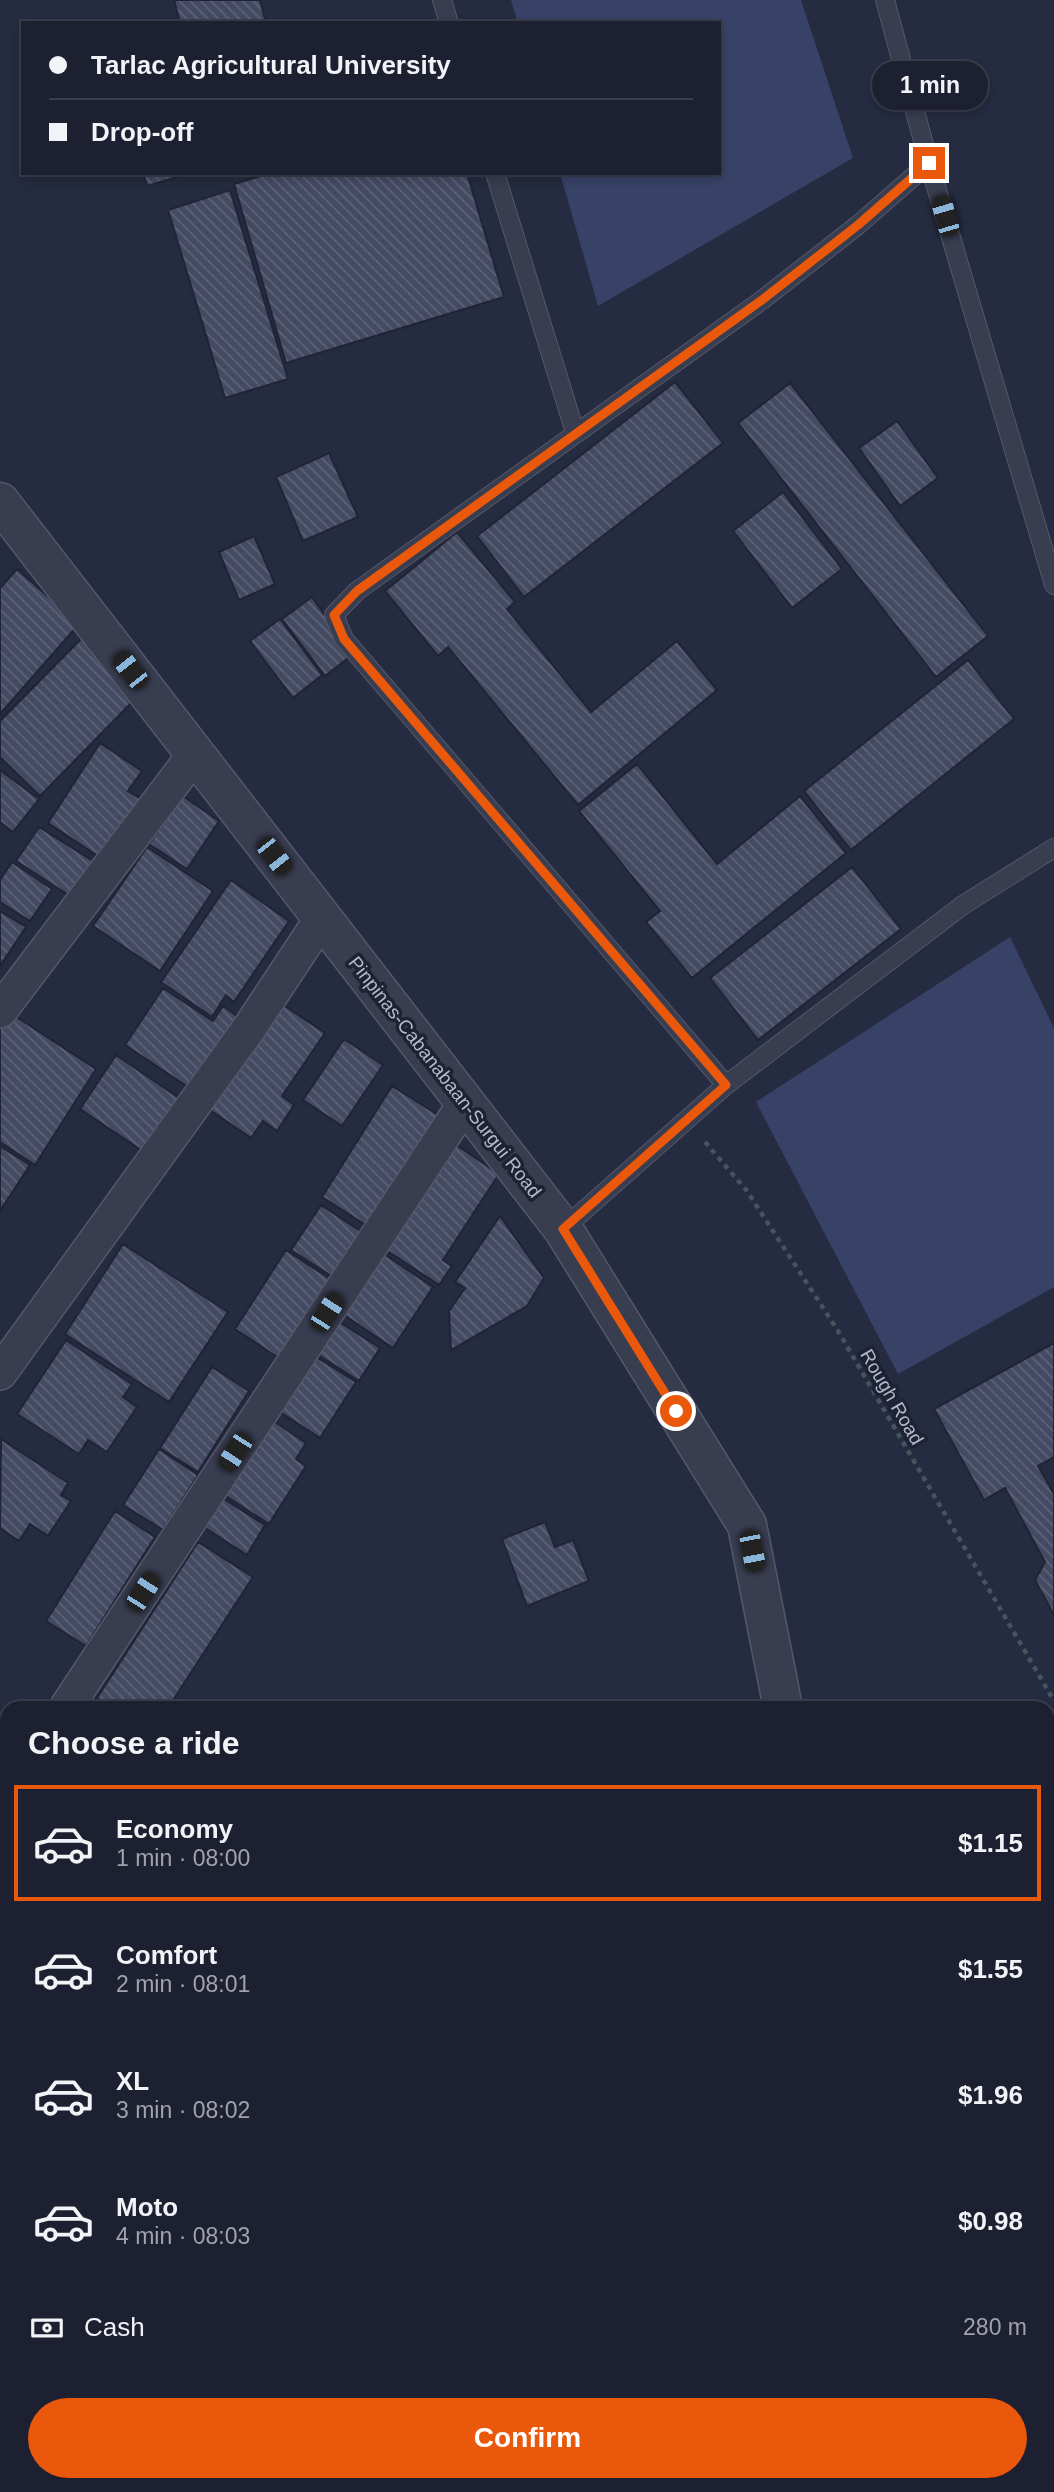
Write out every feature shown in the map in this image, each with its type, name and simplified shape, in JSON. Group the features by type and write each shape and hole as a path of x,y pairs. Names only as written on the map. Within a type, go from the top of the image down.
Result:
{"street":[{"name":"Pinpinas-Cabanabaan-Surgui Road","path":"0,502 563,1229 747,1525 782,1701"},
{"path":"0,1011 195,754"},
{"path":"0,1373 250,1027 322,918"},
{"path":"71,1701 466,1103"}],"lane":[{"path":"442,0 448,21"},
{"path":"885,0 929,163 1054,585"},
{"path":"726,1085 344,639 334,615 357,591 762,300 858,225 929,163"},
{"path":"496,175 575,432"},
{"path":"563,1229 726,1085 963,905 1054,848"}],"path":[{"name":"Rough Road","path":"686,1120 747,1191 838,1331 1054,1701"}],"water":[{"path":"511,0 801,0 853,158 598,306 561,175 721,175 721,21 517,21"},
{"path":"1010,937 1054,1028 1054,1287 898,1374 756,1102"}],"building":[{"path":"174,0 260,0 265,21 179,21"},
{"path":"144,175 184,175 147,186"},
{"path":"264,175 468,175 504,297 286,363 234,184"},
{"path":"230,190 288,379 225,398 168,210"},
{"path":"675,382 723,443 524,597 477,536"},
{"path":"790,383 988,636 936,677 738,423"},
{"path":"897,421 938,478 900,506 859,448"},
{"path":"329,453 358,517 303,541 276,477"},
{"path":"783,492 842,569 792,608 733,531"},
{"path":"457,532 515,602 507,609 591,712 677,641 717,690 578,805 448,647 438,656 385,591"},
{"path":"254,536 275,584 239,600 219,552"},
{"path":"17,569 79,624 0,714 0,588"},
{"path":"312,597 352,655 325,676 282,619"},
{"path":"280,619 322,675 293,698 250,641"},
{"path":"83,637 140,694 40,796 0,757 0,721"},
{"path":"968,660 1014,719 851,850 804,791"},
{"path":"100,743 142,771 128,791 147,803 107,862 48,823"},
{"path":"637,764 717,864 800,796 846,853 692,978 646,922 660,911 579,811"},
{"path":"0,770 39,799 13,832 0,822"},
{"path":"183,796 219,821 187,869 149,844"},
{"path":"39,827 93,861 70,896 16,861"},
{"path":"147,847 213,891 160,971 93,926"},
{"path":"12,862 52,889 30,921 0,902 0,880"},
{"path":"852,867 901,929 758,1040 710,978"},
{"path":"231,880 289,921 234,1002 226,995 212,1017 161,982"},
{"path":"0,911 26,927 0,966"},
{"path":"163,988 213,1021 223,1006 241,1019 194,1091 125,1045"},
{"path":"282,1004 325,1033 282,1096 294,1105 277,1131 263,1121 251,1138 210,1110"},
{"path":"9,1012 96,1069 35,1165 0,1142 0,1026"},
{"path":"344,1039 383,1065 342,1126 303,1100"},
{"path":"116,1055 182,1100 147,1154 80,1109"},
{"path":"392,1086 443,1118 372,1229 322,1197"},
{"path":"452,1142 499,1174 443,1260 452,1266 439,1285 383,1248"},
{"path":"0,1146 30,1165 0,1211"},
{"path":"321,1205 368,1236 339,1281 291,1250"},
{"path":"500,1216 544,1278 527,1306 451,1350 449,1311 465,1288 455,1282"},
{"path":"123,1244 228,1312 169,1402 65,1334"},
{"path":"286,1250 338,1284 286,1363 235,1329"},
{"path":"378,1250 433,1287 393,1348 338,1311"},
{"path":"338,1321 380,1348 359,1381 317,1354"},
{"path":"66,1340 132,1384 123,1397 137,1407 107,1452 88,1440 79,1454 17,1414"},
{"path":"1054,1343 1054,1457 1038,1466 1054,1494 1054,1615 1035,1580 1045,1562 1005,1488 984,1500 934,1409"},
{"path":"310,1353 356,1382 320,1438 274,1408"},
{"path":"212,1367 249,1391 198,1472 160,1448"},
{"path":"272,1420 306,1443 296,1459 306,1466 269,1524 215,1489"},
{"path":"1,1439 68,1483 61,1495 71,1501 48,1536 30,1524 19,1541 0,1528"},
{"path":"159,1449 198,1475 163,1530 123,1505"},
{"path":"213,1492 265,1525 247,1555 194,1521"},
{"path":"115,1511 155,1537 86,1646 46,1621"},
{"path":"545,1522 555,1547 573,1540 589,1581 527,1606 502,1539"},
{"path":"198,1542 253,1577 173,1701 102,1701 97,1698"}],"route":[{"path":"676,1411 563,1229 726,1085 344,639 334,615 357,591 762,300 858,225 929,163"}]}
